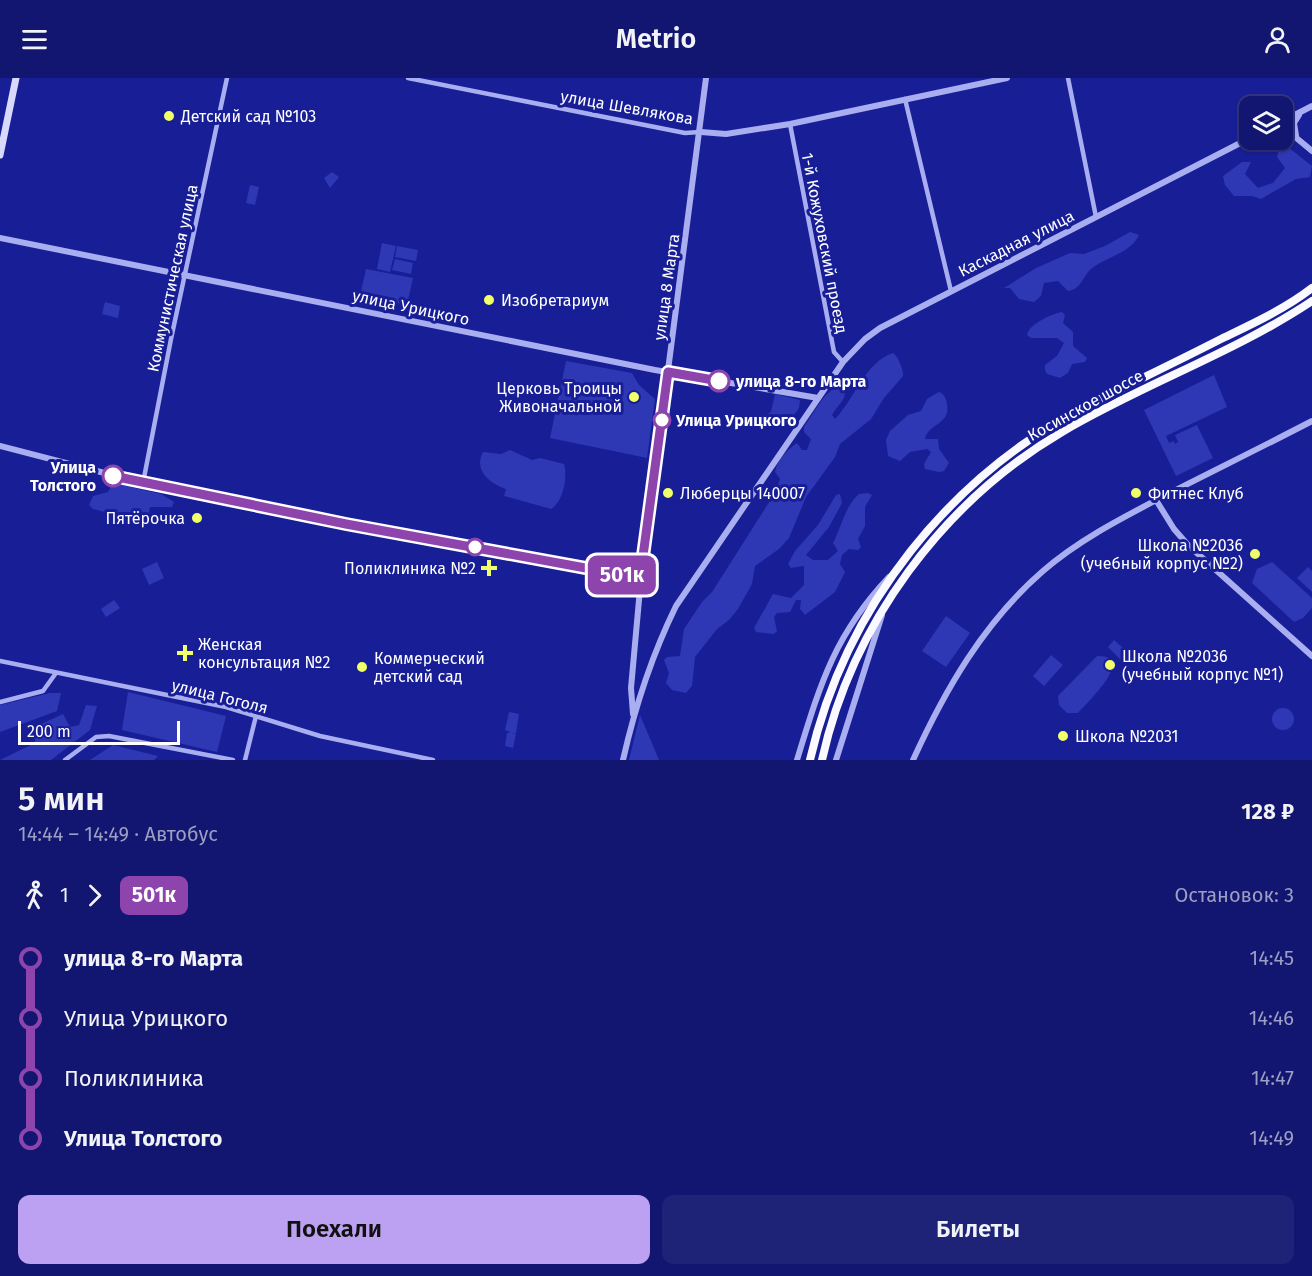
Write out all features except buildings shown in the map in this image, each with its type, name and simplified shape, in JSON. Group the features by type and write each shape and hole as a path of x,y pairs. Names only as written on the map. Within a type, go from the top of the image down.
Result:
{"highway":[{"name":"Косинское шоссе","path":"810,760 825,704 844,657 867,614 897,568 958,498 1027,441 1082,408 1268,316 1312,288"},
{"name":"Косинское шоссе","path":"822,760 841,695 866,638 888,601 948,524 987,487 1029,454 1080,422 1263,330 1312,301"}],"main road":[{"path":"0,155 16,78"}],"street":[{"name":"Коммунистическая улица","path":"143,483 227,78"},
{"name":"улица Шевлякова","path":"408,78 681,132 700,132"},
{"name":"улица 8 Марта","path":"633,714 633,672 640,578 706,78"},
{"path":"700,132 726,134 790,124 1007,78"},
{"path":"1068,78 1096,217"},
{"path":"905,99 951,291"},
{"path":"1293,116 1312,106"},
{"path":"1297,140 1294,123 1301,112"},
{"name":"1-й Кожуховский проезд","path":"790,124 834,352 843,362"},
{"path":"1293,135 1297,140"},
{"path":"1293,138 1312,151"},
{"name":"Каскадная улица","path":"633,714 663,633 690,582 843,362 865,339 880,328 1239,144"},
{"name":"улица Урицкого","path":"0,238 668,372 818,398"},
{"path":"914,760 939,705 970,653 1018,594 1042,571 1074,547 1156,500 1312,421"},
{"path":"0,446 143,483 640,578"},
{"path":"1156,500 1174,529 1188,545 1312,656"},
{"path":"798,760 817,697 843,634 870,596 897,568"},
{"path":"836,760 888,601"},
{"name":"улица Гоголя","path":"0,661 186,698 320,736 433,760"},
{"path":"633,672 639,680 648,675"},
{"path":"0,702 43,691 56,673"},
{"path":"623,759 633,714"},
{"path":"245,760 256,716"},
{"path":"65,760 96,737 109,736 233,760"}],"shaded area":[{"path":"1279,150 1292,150 1312,166 1310,177 1296,179 1261,199 1252,196 1234,196 1225,185 1223,176 1242,162 1251,162 1245,174 1258,188 1273,183 1285,168 1277,157"},
{"path":"332,172 339,177 330,188 324,178"},
{"path":"250,185 259,187 255,205 246,203"},
{"path":"1130,232 1139,235 1135,241 1124,251 1091,269 1073,290 1068,291 1058,281 1044,283 1041,296 1034,302 1019,299 1010,288 1004,288 1036,268 1070,253 1084,254 1105,246"},
{"path":"382,243 396,246 390,272 377,269"},
{"path":"397,246 418,250 416,261 395,257"},
{"path":"395,259 413,263 411,274 392,270"},
{"path":"366,269 413,278 407,305 360,296"},
{"path":"105,302 120,306 118,318 102,314"},
{"path":"1062,312 1065,315 1063,323 1073,332 1073,346 1087,358 1085,362 1072,364 1068,373 1060,378 1047,374 1045,365 1057,356 1064,343 1057,338 1031,338 1027,335 1036,323"},
{"path":"893,353 897,357 903,376 884,398 871,419 840,444 835,457 806,497 789,538 779,549 755,566 752,584 738,609 717,629 695,657 692,686 686,693 672,690 666,683 669,673 664,660 667,657 680,656 684,629 702,602 712,592 775,493 780,479 775,472 780,459 797,443 802,450 807,450 811,439 804,432 804,427 831,390 843,386 845,394 832,415 835,419 867,373 875,364"},
{"path":"566,361 632,373 639,385 655,399 647,458 550,438"},
{"path":"1214,375 1227,407 1166,436 1169,443 1174,441 1175,444 1178,442 1175,435 1197,425 1213,458 1176,476 1144,410"},
{"path":"939,392 947,404 946,416 930,430 925,439 938,439 939,449 949,463 944,471 925,469 924,464 931,452 927,449 910,452 900,461 888,456 886,440 890,431 908,415 921,411 927,399"},
{"path":"775,394 800,400 799,408 784,429 761,418 771,412"},
{"path":"510,450 532,460 540,458 564,464 564,489 559,501 551,509 504,496 506,489 485,476 480,465 483,452 501,454"},
{"path":"113,483 161,494 174,502 172,507 150,507 147,523 93,509 89,505 93,496 108,492"},
{"path":"840,494 842,503 829,527 806,555 813,560 828,560 838,551 833,543 847,510 859,494 872,495 865,507 865,526 858,539 861,547 858,550 849,549 842,555 840,564 845,572 835,592 805,615 800,609 801,600 796,600 790,612 777,613 774,617 777,631 774,634 756,632 754,628 773,594 791,598 804,585 804,566 791,568 788,564 795,551 818,525 836,495"},
{"path":"157,562 164,578 149,585 142,569"},
{"path":"1272,562 1312,598 1312,608 1303,618 1294,622 1252,583 1257,569"},
{"path":"1308,567 1312,571 1312,592 1297,578"},
{"path":"114,600 120,608 106,617 101,609"},
{"path":"946,616 970,633 946,667 922,651"},
{"path":"1114,640 1129,653 1122,661 1108,647"},
{"path":"1051,655 1063,665 1044,686 1033,676"},
{"path":"1097,656 1108,658 1112,663 1106,681 1078,713 1067,713 1059,705 1058,696"},
{"path":"128,692 226,716 217,752 122,730"},
{"path":"50,693 61,693 57,711 0,732 0,705"},
{"path":"86,705 97,706 90,730 51,760 0,760 35,743 35,727 63,714 70,727 79,725"},
{"path":"1283,708 1291,711 1294,719 1291,727 1283,730 1275,727 1272,719 1275,711"},
{"path":"509,712 519,714 516,733 512,733 516,734 513,748 505,746 507,733 511,732 505,730"},
{"path":"640,715 659,760 629,760"},
{"path":"113,745 158,756 154,760 90,760"}],"bus line":[{"name":"501к","path":"113,476 346,524 640,578 668,372 719,381"}],"place":[{"name":"Детский сад №103","path":"169,116"},
{"name":"Изобретариум","path":"489,300"},
{"name":"улица 8-го Марта","path":"719,381"},
{"name":"Церковь Троицы Живоначальной","path":"634,397"},
{"name":"Улица Урицкого","path":"662,420"},
{"name":"Улица Толстого","path":"113,476"},
{"name":"Люберцы 140007","path":"668,493"},
{"name":"Фитнес Клуб","path":"1136,493"},
{"name":"Пятёрочка","path":"197,518"},
{"name":"Школа №2036 (учебный корпус №2)","path":"1255,554"},
{"name":"Поликлиника №2","path":"489,568"},
{"name":"Женская консультация №2","path":"185,653"},
{"name":"Школа №2036 (учебный корпус №1)","path":"1110,665"},
{"name":"Коммерческий детский сад","path":"362,667"},
{"name":"Школа №2031","path":"1063,736"}]}
